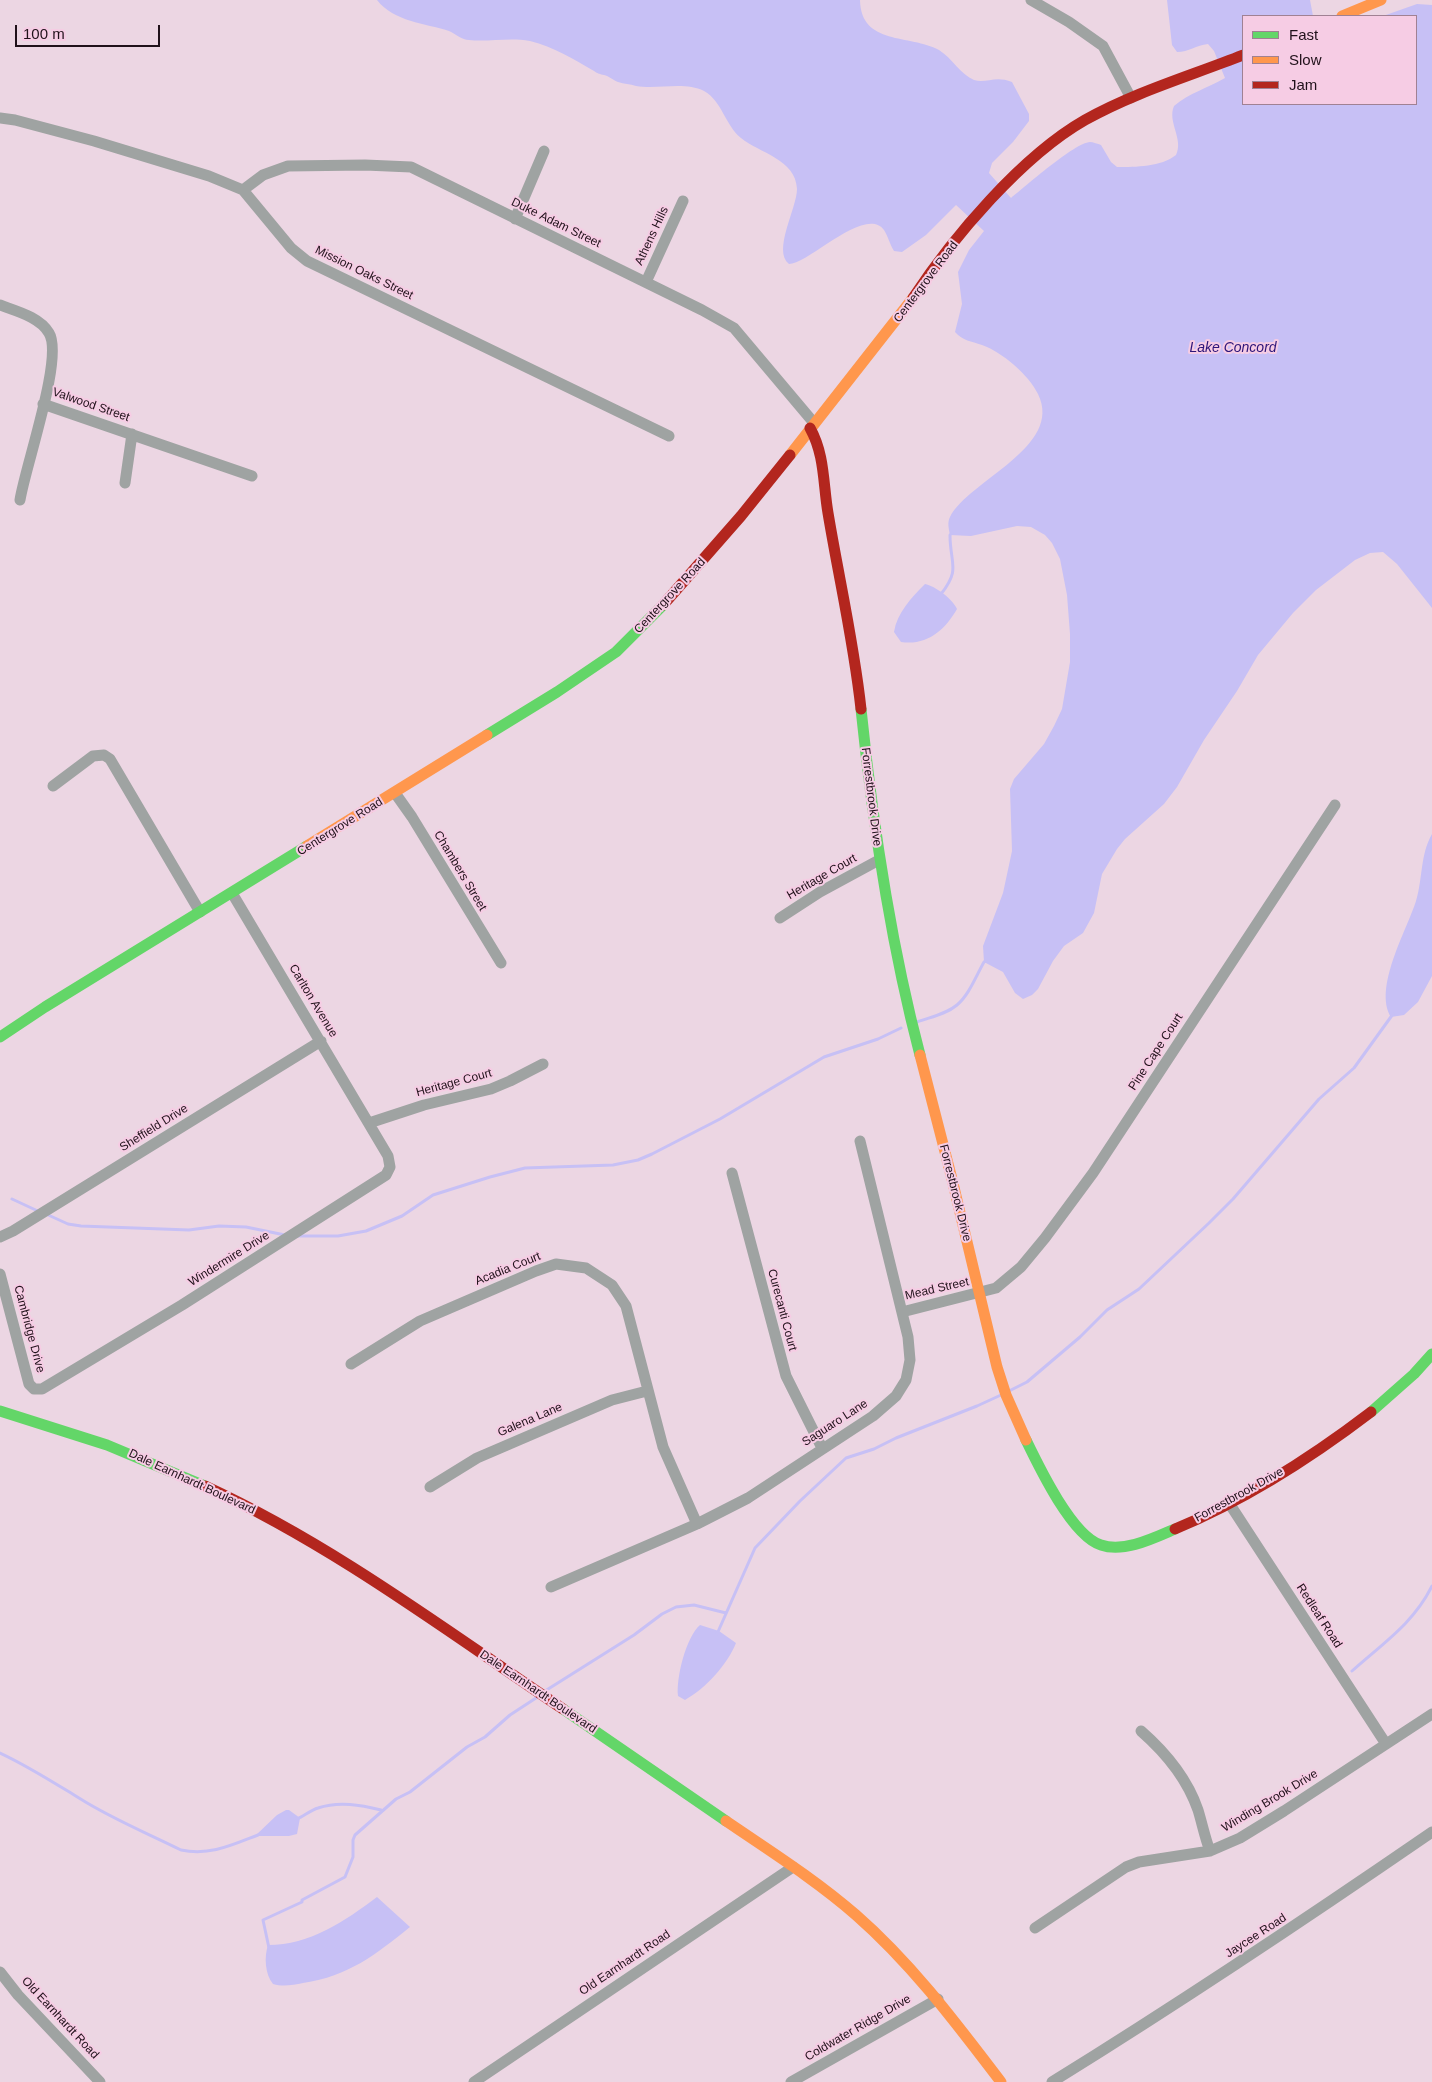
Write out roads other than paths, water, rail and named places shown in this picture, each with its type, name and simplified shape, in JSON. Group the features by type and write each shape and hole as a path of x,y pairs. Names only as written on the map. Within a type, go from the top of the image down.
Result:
{"street":[{"path":"1031,0 1069,22 1102,46 1131,98"},
{"path":"1346,15 1381,0"},
{"name":"Centergrove Road","path":"0,1037 45,1007 587,673 616,652 648,622 680,587 740,516 908,305 924,279 990,201 1029,160 1084,120 1131,98 1242,55"},
{"name":"Mission Oaks Street","path":"0,118 94,141 209,176 243,190 291,248 307,261 668,436"},
{"path":"515,219 544,151"},
{"name":"Duke Adam Street","path":"243,190 263,175 288,166 365,165 411,167 646,282 734,328 812,426"},
{"name":"Athens Hills","path":"646,282 683,201"},
{"name":"Valwood Street","path":"0,305 24,314 41,324 51,335 54,349 43,404 252,476"},
{"path":"20,500 43,404"},
{"name":"Forrestbrook Drive","path":"812,426 820,451 827,508 856,664 879,860 893,944 908,1010 947,1159 994,1357 1014,1415 1065,1511 1088,1538 1102,1547 1120,1547 1151,1539 1229,1503 1338,1437 1370,1414 1415,1374 1432,1354"},
{"path":"125,483 132,434"},
{"path":"53,786 93,756 104,755 110,759 200,912"},
{"name":"Chambers Street","path":"395,793 412,817 501,963"},
{"name":"Pine Cape Court","path":"979,1294 996,1288 1008,1280 1069,1208 1335,805"},
{"name":"Heritage Court","path":"780,918 820,892 879,860"},
{"name":"Carlton Avenue","path":"232,893 369,1123"},
{"name":"Sheffield Drive","path":"0,1237 14,1232 321,1041"},
{"name":"Heritage Court","path":"369,1123 432,1102 510,1082 543,1064"},
{"name":"Windermire Drive","path":"34,1389 50,1386 380,1181 390,1167 388,1156 369,1123"},
{"name":"Saguaro Lane","path":"552,1587 697,1524 748,1498 873,1416 896,1396 906,1380 910,1360 908,1337 860,1141"},
{"name":"Curecanti Court","path":"732,1173 786,1376 822,1448"},
{"name":"Acadia Court","path":"351,1364 420,1322 536,1271 556,1264 586,1268 612,1285 626,1306 663,1447 697,1524"},
{"name":"Cambridge Drive","path":"0,1274 30,1384 34,1389"},
{"name":"Mead Street","path":"902,1312 979,1294"},
{"name":"Galena Lane","path":"430,1487 477,1458 612,1400 647,1391"},
{"name":"Dale Earnhardt Boulevard","path":"0,1411 33,1420 124,1451 203,1485 278,1523 361,1573 792,1867 856,1915 938,1999 1001,2082"},
{"name":"Redleaf Road","path":"1229,1503 1386,1744"},
{"name":"Winding Brook Drive","path":"1035,1928 1126,1867 1140,1862 1210,1851 1240,1838 1432,1714"},
{"path":"1141,1731 1157,1746 1188,1787 1198,1810 1210,1851"},
{"name":"Jaycee Road","path":"1052,2082 1297,1926 1432,1832"},
{"name":"Old Earnhardt Road","path":"474,2082 792,1867"},
{"name":"Old Earnhardt Road","path":"0,1972 18,1995 100,2082"},
{"name":"Coldwater Ridge Drive","path":"791,2082 938,1999"}],"water":[{"name":"Lake Concord","path":"377,0 860,0 862,15 869,25 878,32 939,50 969,78 974,80 1001,79 1012,82 1029,114 1029,121 1013,142 992,163 989,173 1011,198 1062,157 1083,144 1090,142 1101,145 1111,162 1117,167 1156,164 1176,155 1178,143 1172,118 1174,106 1192,94 1225,78 1214,51 1208,44 1177,52 1172,45 1167,0 1310,0 1313,15 1242,15 1242,105 1417,105 1417,15 1386,15 1417,4 1432,5 1432,608 1397,564 1383,552 1370,553 1355,560 1316,590 1293,613 1258,655 1237,691 1204,740 1177,787 1164,804 1125,839 1117,849 1102,874 1094,913 1083,933 1064,946 1053,961 1038,989 1032,995 1023,999 1015,993 1003,972 984,962 983,946 1003,893 1012,851 1010,789 1014,779 1044,744 1062,709 1070,662 1070,634 1067,595 1060,559 1052,543 1045,535 1031,527 1017,526 971,536 950,535 949,519 960,503 1011,462 1027,446 1038,430 1042,413 1038,394 1022,372 990,348 964,339 955,332 962,304 958,272 969,250 984,231 956,205 926,235 902,252 894,251 884,230 875,224 864,225 851,230 798,262 789,264 784,258 783,249 796,197 795,179 784,164 741,138 731,127 715,101 704,91 679,86 644,87 620,83 555,50 530,41 515,39 466,40 449,31 410,21 384,7"},
{"path":"925,584 934,587 952,601 957,609 947,624 934,635 927,639 910,643 901,642 894,632 898,618 910,600"},
{"path":"1432,834 1432,976 1418,1002 1404,1015 1391,1017 1387,1005 1386,991 1389,975 1393,959 1416,901 1425,850"},
{"path":"700,1625 719,1631 736,1643 727,1660 715,1675 701,1689 685,1700 678,1696 680,1669 690,1639"},
{"path":"286,1810 300,1818 297,1834 289,1836 255,1836 277,1815"},
{"path":"377,1897 410,1927 385,1947 348,1970 319,1980 299,1984 284,1986 273,1984 268,1975 266,1965 268,1945 298,1941 313,1936 340,1923"}],"waterway":[{"path":"941,594 953,572 950,545 950,535 952,533"},
{"path":"917,1022 957,1005 965,996 984,962 987,960"},
{"path":"1009,1391 1027,1382 1080,1337 1107,1310 1139,1289 1209,1223 1233,1199 1319,1099 1354,1068 1393,1014"},
{"path":"297,1236 338,1236 366,1231 402,1216 433,1195 525,1168 613,1165 638,1160 720,1119 824,1057 878,1039 901,1028"},
{"path":"12,1199 40,1212"},
{"path":"46,1214 68,1224 81,1226 189,1230 219,1226 246,1227 285,1235"},
{"path":"717,1634 755,1548 800,1501 846,1458 874,1449 896,1438 1001,1395"},
{"path":"1352,1671 1407,1622 1425,1599 1432,1586"},
{"path":"545,1691 634,1635 662,1614 676,1607 694,1605 726,1613"},
{"path":"269,1948 263,1920 302,1902 302,1900 345,1877 353,1857 353,1840 355,1835 396,1799 410,1792 467,1747 485,1737 510,1715 536,1698"},
{"path":"0,1753 104,1813 181,1850 211,1851 258,1835"},
{"path":"297,1819 315,1809 342,1804 381,1810"}]}
